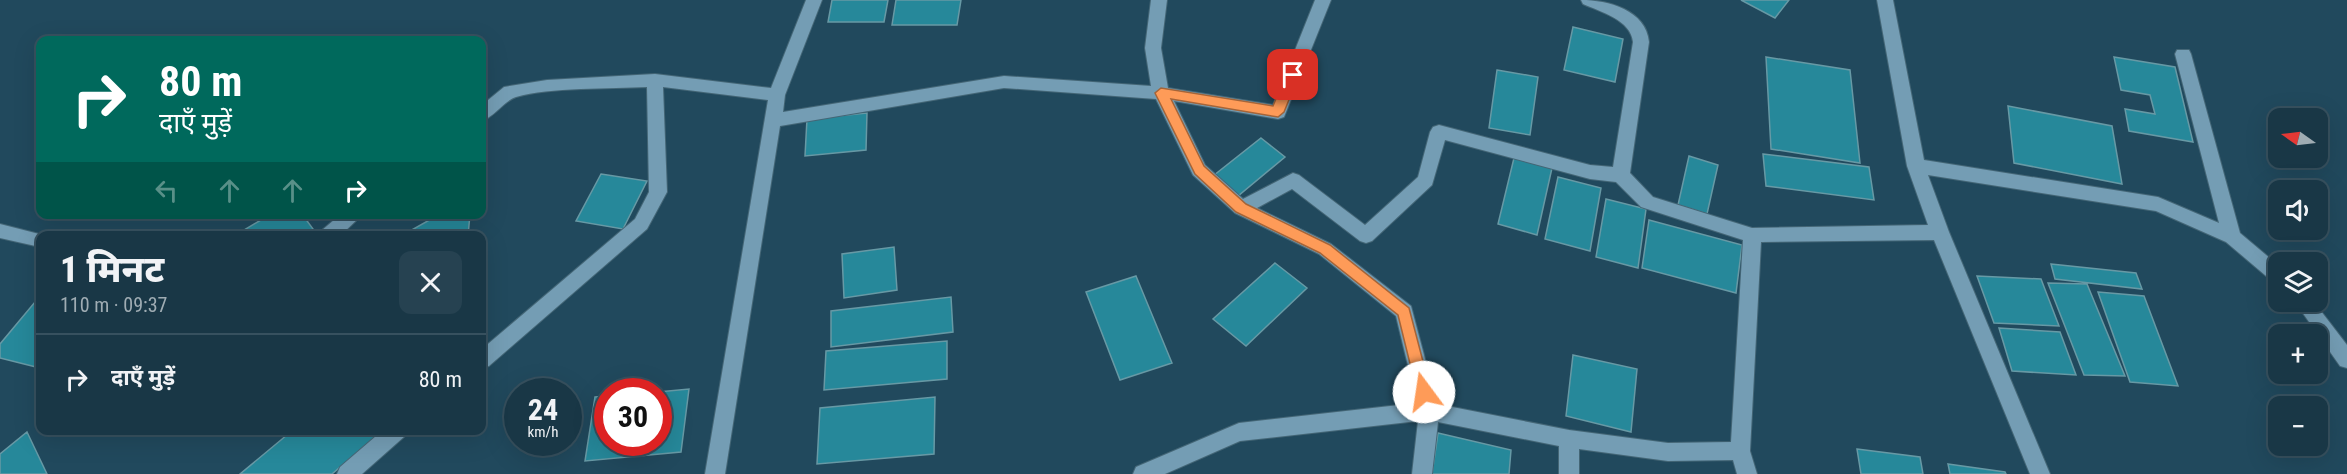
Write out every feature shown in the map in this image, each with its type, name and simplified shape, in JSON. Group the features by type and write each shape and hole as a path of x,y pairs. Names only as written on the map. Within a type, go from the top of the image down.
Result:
{"street":[{"path":"715,474 777,95 814,0"},
{"path":"1159,0 1153,48 1161,93 1199,170 1241,208 1325,249 1404,312 1429,411 1422,474"},
{"path":"774,120 1004,82 1161,93 1278,112 1323,0"},
{"path":"1589,0 1627,18 1640,32 1641,42 1621,175"},
{"path":"1885,0 1916,166 1940,232 2040,474"},
{"path":"2183,54 2232,237"},
{"path":"486,111 510,92 547,86 655,80 777,95"},
{"path":"486,357 642,224 658,192 655,80"},
{"path":"1241,208 1293,180 1366,236 1426,180 1439,132 1590,172 1621,175 1647,202 1752,236 1940,232"},
{"path":"1916,166 2158,204 2232,237 2268,268"},
{"path":"333,231 348,219"},
{"path":"0,231 36,239"},
{"path":"1747,474 1740,451 1752,236"},
{"path":"2311,312 2347,360"},
{"path":"1143,474 1239,432 1429,411 1569,439 1668,452 1740,451"},
{"path":"347,474 392,435"},
{"path":"1569,439 1569,474"}],"building":[{"path":"832,0 888,0 884,22 828,22"},
{"path":"896,0 961,0 957,25 892,25"},
{"path":"1741,0 1789,0 1775,18"},
{"path":"1573,27 1623,39 1615,82 1564,70"},
{"path":"1766,57 1850,70 1860,163 1771,149"},
{"path":"2114,57 2175,67 2193,142 2129,131 2125,109 2155,114 2150,95 2121,90"},
{"path":"1497,70 1538,77 1530,135 1489,128"},
{"path":"2008,106 2112,126 2122,184 2014,163"},
{"path":"867,113 866,150 805,156 807,119"},
{"path":"1261,138 1285,157 1238,196 1213,176"},
{"path":"1763,154 1869,167 1874,200 1766,186"},
{"path":"1689,156 1718,165 1707,214 1678,205"},
{"path":"1514,158 1552,168 1537,235 1498,224"},
{"path":"601,174 647,181 623,229 576,221"},
{"path":"1558,177 1601,188 1590,251 1545,239"},
{"path":"1606,199 1646,209 1638,268 1596,257"},
{"path":"263,219 306,219 315,231 242,231"},
{"path":"431,219 470,219 468,231 410,231"},
{"path":"1649,220 1742,245 1736,293 1642,268"},
{"path":"894,247 897,290 844,298 842,254"},
{"path":"1275,263 1307,288 1246,346 1213,319"},
{"path":"2051,264 2136,273 2142,289 2055,279"},
{"path":"1136,276 1172,363 1120,380 1086,292"},
{"path":"1977,276 2041,279 2059,326 1994,323"},
{"path":"2048,283 2087,284 2125,376 2084,375"},
{"path":"2098,292 2144,296 2178,386 2130,382"},
{"path":"951,297 953,332 831,347 831,311"},
{"path":"36,301 36,367 0,358 0,344"},
{"path":"1999,328 2060,332 2076,375 2012,371"},
{"path":"947,341 947,379 824,390 826,351"},
{"path":"1573,355 1637,369 1631,432 1566,416"},
{"path":"689,389 681,452 672,453 672,391"},
{"path":"935,397 934,454 817,464 820,408"},
{"path":"594,403 594,456 638,456 585,461"},
{"path":"27,432 47,474 0,474 0,454"},
{"path":"1438,433 1511,450 1509,474 1432,474"},
{"path":"287,435 377,435 332,474 240,474"},
{"path":"1857,449 1920,457 1923,474 1861,474"},
{"path":"1948,464 2005,472 2006,474 1950,474"}],"route":[{"path":"1293,75 1278,112 1161,93 1199,170 1241,208 1325,249 1404,312 1424,392"}]}
